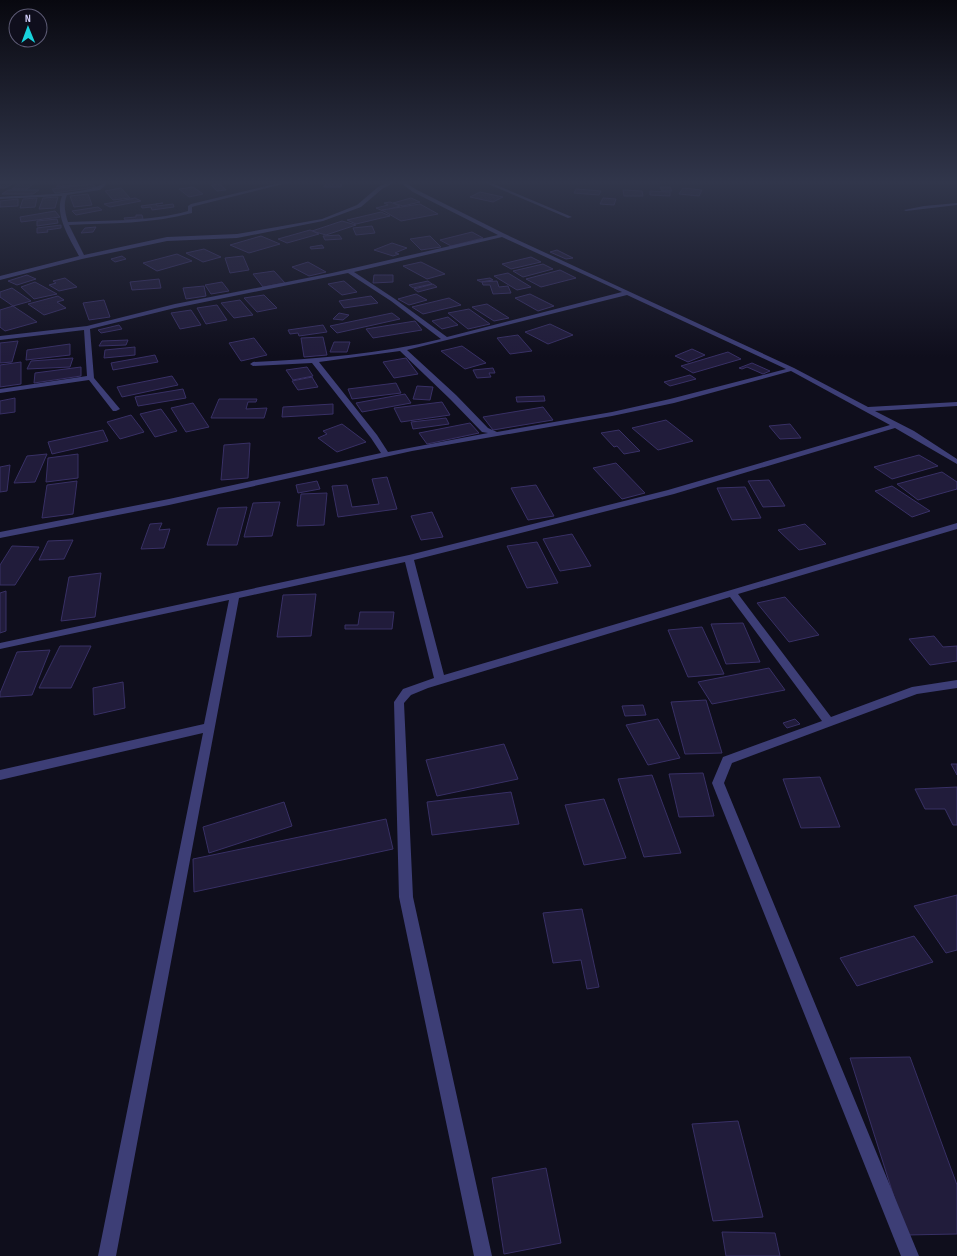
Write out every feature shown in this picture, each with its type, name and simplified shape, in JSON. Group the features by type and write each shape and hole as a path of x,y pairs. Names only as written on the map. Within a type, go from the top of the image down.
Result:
{"street":[{"path":"73,240 82,258"},
{"path":"0,278 164,240"},
{"path":"0,338 87,328 169,308 349,271 487,240"},
{"path":"511,240 792,369 896,425 957,462"},
{"path":"349,271 393,300 445,339"},
{"path":"253,364 314,361 402,349 626,293"},
{"path":"87,328 91,378 116,408"},
{"path":"402,349 453,397 485,430 497,435"},
{"path":"314,361 374,437 386,455"},
{"path":"0,535 169,502 386,455 619,413 672,401 792,369"},
{"path":"0,391 91,378"},
{"path":"867,409 957,404"},
{"path":"0,646 409,558 671,492 896,425"},
{"path":"483,1256 406,897 399,702 407,692 440,680 957,526"},
{"path":"409,558 440,680"},
{"path":"732,592 829,722"},
{"path":"106,1256 235,595"},
{"path":"910,1256 718,783 727,760 916,690 957,684"},
{"path":"0,775 209,727"}],"building":[{"path":"249,240 270,240 280,244 249,253 230,245"},
{"path":"279,240 299,240 287,243"},
{"path":"411,240 434,240 441,247 421,250"},
{"path":"440,240 442,240 477,240 451,246"},
{"path":"392,243 407,248 395,253 399,254 393,256 374,250"},
{"path":"322,245 324,248 311,249 310,247"},
{"path":"204,249 221,257 203,262 186,253"},
{"path":"557,250 573,258 566,259 550,252"},
{"path":"177,254 192,261 157,271 143,263"},
{"path":"122,256 126,259 115,262 111,259"},
{"path":"243,256 249,270 230,273 225,258"},
{"path":"531,257 541,262 511,269 502,264"},
{"path":"308,262 326,272 309,276 292,267"},
{"path":"421,262 445,274 427,279 403,266"},
{"path":"543,264 553,269 523,277 513,271"},
{"path":"560,270 576,278 541,287 526,279"},
{"path":"274,271 285,283 263,287 253,274"},
{"path":"508,273 531,287 517,290 494,276"},
{"path":"27,275 36,279 17,285 8,281"},
{"path":"374,275 393,275 393,282 373,283"},
{"path":"65,278 77,287 59,291 49,285 56,283 53,281"},
{"path":"490,278 493,280 481,282 477,280"},
{"path":"159,279 161,288 132,290 130,282"},
{"path":"344,281 357,292 342,295 328,284"},
{"path":"428,281 432,284 413,288 409,285"},
{"path":"497,281 499,287 508,286 511,293 493,294 490,285 483,285 482,282"},
{"path":"35,282 57,294 34,299 21,287"},
{"path":"222,282 229,291 211,294 205,285"},
{"path":"433,284 437,287 418,292 414,289"},
{"path":"204,286 206,296 186,299 183,288"},
{"path":"12,288 31,301 13,306 0,297 0,292"},
{"path":"416,294 427,300 409,305 398,299"},
{"path":"530,294 554,306 538,311 515,298"},
{"path":"264,295 277,308 257,312 244,298"},
{"path":"58,296 64,300 57,302 66,308 44,315 28,304"},
{"path":"371,296 378,303 344,308 339,301"},
{"path":"449,298 461,305 423,314 412,307"},
{"path":"104,300 110,317 89,320 83,303"},
{"path":"240,300 253,315 234,318 221,303"},
{"path":"487,304 509,318 494,321 472,307"},
{"path":"217,305 227,320 206,324 197,308"},
{"path":"13,306 37,322 5,331 0,327 0,310"},
{"path":"469,309 490,324 468,329 448,313"},
{"path":"191,310 201,325 180,329 171,313"},
{"path":"339,313 349,315 343,320 333,319"},
{"path":"392,313 400,319 337,333 330,326"},
{"path":"448,317 458,325 442,329 432,321"},
{"path":"415,321 422,330 373,338 366,329"},
{"path":"550,324 573,335 548,344 525,332"},
{"path":"119,325 122,329 101,333 98,330"},
{"path":"323,325 327,332 299,336 298,333 290,334 288,330"},
{"path":"518,335 532,351 510,354 497,338"},
{"path":"323,337 327,355 304,357 301,338"},
{"path":"254,338 267,355 241,361 229,343"},
{"path":"128,340 126,345 99,346 102,341"},
{"path":"18,341 12,362 0,363 0,343"},
{"path":"334,342 350,342 347,352 330,352"},
{"path":"70,344 70,355 26,360 27,350"},
{"path":"462,346 486,363 465,369 441,351"},
{"path":"135,347 135,355 104,358 105,350"},
{"path":"692,349 705,355 688,362 675,356"},
{"path":"728,352 741,359 693,373 681,366"},
{"path":"155,355 158,362 113,370 111,363"},
{"path":"73,358 70,367 27,369 31,361"},
{"path":"406,358 418,374 394,378 383,362"},
{"path":"21,362 21,384 0,387 0,365"},
{"path":"752,363 770,371 763,374 747,367 742,369 739,368"},
{"path":"81,367 81,376 34,383 35,373"},
{"path":"307,367 313,376 293,380 286,370"},
{"path":"493,368 495,373 489,373 491,377 477,378 473,370"},
{"path":"690,375 696,379 670,386 664,382"},
{"path":"172,376 178,385 122,397 117,387"},
{"path":"312,377 318,387 298,390 292,381"},
{"path":"396,383 401,393 352,399 348,389"},
{"path":"417,386 433,387 430,400 413,399"},
{"path":"183,389 186,398 138,406 135,397"},
{"path":"405,394 411,403 362,412 356,403"},
{"path":"544,396 545,401 517,402 516,397"},
{"path":"15,398 15,412 0,414 0,401"},
{"path":"219,399 257,399 256,402 248,402 246,409 267,408 264,418 211,418"},
{"path":"442,402 450,415 401,422 394,408"},
{"path":"193,403 209,427 186,432 171,408"},
{"path":"333,404 333,414 282,417 283,407"},
{"path":"543,407 553,420 493,430 483,417"},
{"path":"161,409 177,431 155,437 140,414"},
{"path":"131,415 144,432 120,439 107,422"},
{"path":"446,418 449,424 413,429 411,422"},
{"path":"666,420 693,441 658,450 632,428"},
{"path":"470,423 479,433 427,444 419,433"},
{"path":"342,424 366,442 337,452 318,438 327,434 323,431"},
{"path":"790,424 801,438 780,439 769,426"},
{"path":"103,430 108,441 52,454 48,442"},
{"path":"619,430 640,451 624,454 617,446 614,447 601,433"},
{"path":"250,443 248,478 221,480 224,445"},
{"path":"47,454 35,482 14,483 27,456"},
{"path":"78,454 78,478 46,482 48,458"},
{"path":"919,455 938,466 892,479 874,467"},
{"path":"616,463 645,493 622,499 593,468"},
{"path":"10,465 7,491 0,492 0,467"},
{"path":"942,472 957,482 957,489 918,500 897,484"},
{"path":"387,477 397,509 338,517 332,486 347,485 352,507 379,504 372,479"},
{"path":"769,480 785,506 763,507 748,481"},
{"path":"77,481 73,514 42,518 47,485"},
{"path":"317,481 320,489 298,493 296,485"},
{"path":"536,485 554,516 528,520 511,488"},
{"path":"892,486 930,511 912,517 875,491"},
{"path":"745,487 761,518 732,520 717,488"},
{"path":"327,493 324,525 297,526 301,494"},
{"path":"280,502 272,536 244,537 253,503"},
{"path":"247,507 237,545 207,545 218,508"},
{"path":"432,512 443,537 421,540 411,516"},
{"path":"162,523 159,530 170,529 164,548 141,549 150,524"},
{"path":"805,524 826,544 799,550 778,530"},
{"path":"572,534 591,566 560,571 543,539"},
{"path":"73,540 64,559 39,560 48,541"},
{"path":"537,542 558,583 527,588 507,546"},
{"path":"12,546 39,547 15,585 0,585 0,565"},
{"path":"101,573 95,617 61,621 69,577"},
{"path":"6,591 6,631 0,633 0,593"},
{"path":"316,594 311,636 277,637 283,595"},
{"path":"785,597 819,635 789,642 757,603"},
{"path":"360,612 394,612 392,629 345,629 345,625 358,625"},
{"path":"743,623 760,662 726,664 711,624"},
{"path":"702,627 724,674 688,677 668,630"},
{"path":"934,636 943,647 957,646 957,661 930,665 909,639"},
{"path":"60,646 91,646 71,688 39,688"},
{"path":"50,650 32,695 0,697 0,693 17,652"},
{"path":"769,668 785,690 712,704 698,682"},
{"path":"123,682 125,708 94,715 93,688"},
{"path":"706,700 722,753 685,754 671,702"},
{"path":"643,705 646,715 625,716 622,706"},
{"path":"658,719 680,758 648,765 626,725"},
{"path":"795,719 800,724 787,728 783,723"},
{"path":"504,744 518,779 437,796 426,760"},
{"path":"951,764 957,764 957,775"},
{"path":"703,773 714,816 679,817 669,774"},
{"path":"652,775 681,853 644,857 618,779"},
{"path":"820,777 840,827 801,828 783,779"},
{"path":"957,787 957,825 953,825 945,809 925,809 915,789"},
{"path":"511,792 519,824 432,835 427,802"},
{"path":"604,799 626,858 584,865 565,805"},
{"path":"284,802 292,826 209,853 203,827"},
{"path":"386,819 393,849 194,892 193,859"},
{"path":"957,895 957,950 946,953 914,906"},
{"path":"582,909 599,987 587,989 581,960 553,963 543,913"},
{"path":"914,936 933,962 857,986 840,958"},
{"path":"910,1057 957,1185 957,1234 906,1235 850,1058"},
{"path":"738,1121 763,1217 713,1221 692,1124"},
{"path":"546,1168 561,1243 504,1254 492,1178"},
{"path":"722,1232 775,1233 780,1256 726,1256"}]}
